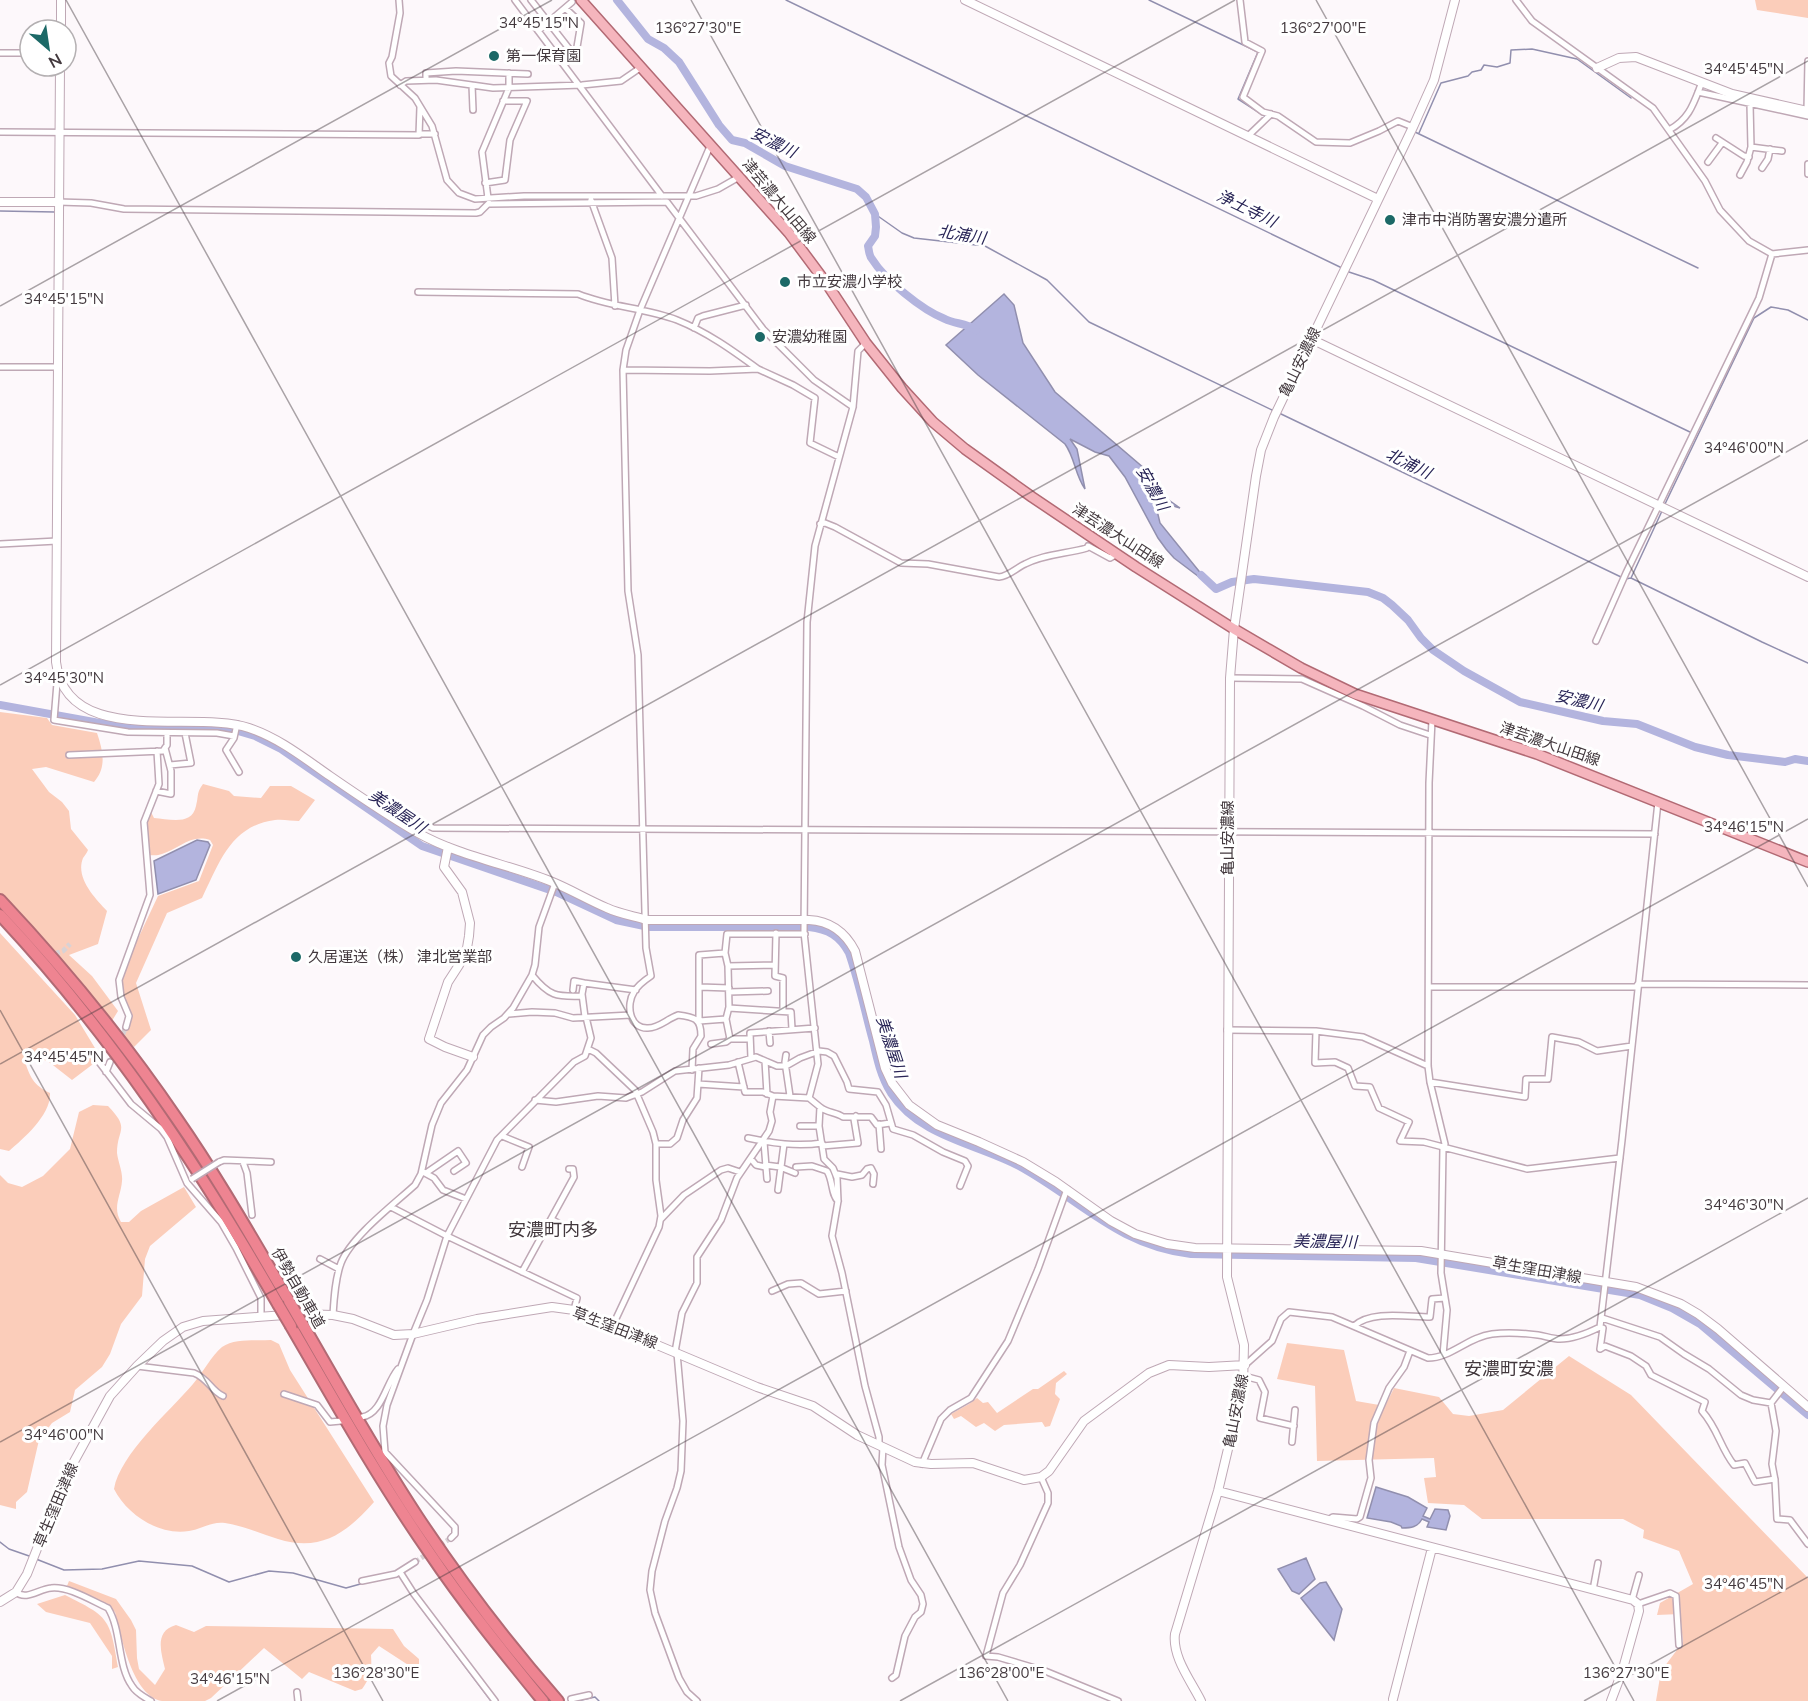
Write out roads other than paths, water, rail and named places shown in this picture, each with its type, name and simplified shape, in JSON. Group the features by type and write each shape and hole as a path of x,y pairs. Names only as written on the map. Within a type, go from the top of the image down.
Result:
{"highway":[{"name":"伊勢自動車道","path":"0,900 66,973 177,1118 229,1200 284,1302 291,1326 358,1440 428,1551 474,1616 543,1701"},
{"name":"伊勢自動車道","path":"0,915 84,1012 162,1116 284,1302 303,1325 390,1474 437,1545 517,1653 558,1701"}],"main road":[{"name":"津芸濃大山田線","path":"570,3 640,68 711,144 789,233 827,284 866,343 902,388 933,422 965,449 1117,554 1301,668 1355,694 1537,754 1808,862"}],"street":[{"path":"61,0 61,18"},
{"path":"399,0 400,13 389,63 391,76 415,98 430,120 449,184 466,197 489,200 664,198 710,193 739,177"},
{"path":"514,0 763,329 814,380 853,407"},
{"path":"531,0 574,56"},
{"path":"562,0 570,3 581,23 574,56 564,65"},
{"path":"964,0 1378,199"},
{"path":"1240,0 1245,42 1262,51 1243,97 1263,112 1278,116 1316,142 1350,143 1398,121 1412,130"},
{"name":"亀山安濃線","path":"1201,1701 1177,1654 1174,1638 1218,1491 1240,1405 1245,1365 1242,1333 1230,1293 1227,1261 1227,1030 1230,678 1234,628 1249,525 1261,450 1278,408 1434,80 1455,0"},
{"path":"1516,0 1532,21 1653,108 1705,182 1720,210 1749,241 1772,254 1808,250"},
{"path":"538,31 570,3"},
{"path":"0,53 18,53"},
{"path":"1597,68 1619,58 1642,59 1732,94 1808,112"},
{"path":"1808,61 1808,112"},
{"path":"400,85 406,81 426,80 509,88 621,81 640,68"},
{"path":"426,80 426,73 456,71 528,74"},
{"path":"456,71 456,82"},
{"path":"489,200 482,152 509,88 509,73"},
{"path":"60,78 56,662 59,676 54,720 128,732 234,735"},
{"path":"1669,130 1688,115 1702,82"},
{"path":"472,85 473,110"},
{"path":"1698,92 1750,104 1808,112"},
{"path":"485,183 506,180 510,140 527,101 503,101"},
{"path":"1740,175 1751,147 1750,104"},
{"path":"419,134 420,106"},
{"path":"1248,136 1271,114"},
{"path":"0,132 435,134"},
{"path":"1716,138 1749,157"},
{"path":"1708,162 1722,143"},
{"path":"711,144 640,310 626,350 623,370 628,591 638,655 647,960 651,976 630,999 631,1015 636,1024 645,1029 658,1026 678,1015 699,1021 726,1019"},
{"path":"1751,147 1782,151"},
{"path":"1762,168 1768,159 1770,149"},
{"path":"1808,164 1808,174"},
{"path":"591,199 612,258 615,306"},
{"path":"0,202 91,203 124,209 476,213 489,200"},
{"path":"1596,641 1626,573 1663,507 1759,298 1772,254"},
{"path":"418,292 574,293 596,302 678,320 715,338 758,369 815,398 810,443 817,449 839,456"},
{"path":"694,328 698,318 746,305"},
{"path":"1311,339 1808,577"},
{"path":"809,1098 817,1068 817,1052 804,922 807,622 813,555 853,407 858,351 866,343"},
{"path":"0,367 59,367"},
{"path":"623,370 758,369"},
{"path":"820,524 825,523 835,527 905,564 928,564 999,577 1044,556 1066,554 1088,546 1110,558 1117,554"},
{"path":"0,544 57,542"},
{"name":"草生窪田津線","path":"59,676 85,708 97,713 147,721 236,725 273,737 415,832 448,849 554,885 609,909 646,921 804,922 817,920 830,924 847,937 852,945 885,1068 892,1083 909,1105 937,1125 1008,1155 1039,1171 1065,1193 1143,1237 1178,1246 1227,1250 1402,1250 1645,1289 1692,1311 1719,1329 1808,1407"},
{"path":"1230,678 1302,679 1364,706 1400,725 1430,735"},
{"path":"1432,720 1430,735 1428,1066 1444,1144 1441,1265 1447,1328 1443,1355"},
{"path":"236,725 234,735 226,750 240,772"},
{"path":"156,791 171,794 170,765 165,748 167,733"},
{"path":"170,765 191,763 185,733"},
{"path":"69,754 164,751 165,748"},
{"path":"126,1027 129,1016 119,981 150,895 144,822 159,784 157,751"},
{"path":"1658,802 1600,1327 1603,1328 1600,1349 1605,1346 1618,1349 1646,1366 1651,1375 1704,1402 1702,1411 1713,1424 1734,1465 1745,1463 1755,1482 1775,1479"},
{"path":"415,832 416,818 433,828 1655,834"},
{"path":"448,849 444,862 446,872 462,892 470,923 469,936 463,957 448,982 429,1039 473,1057"},
{"path":"424,1172 435,1115 441,1103 467,1070 487,1030 509,1014 532,975 536,965 539,927 554,885"},
{"path":"776,933 775,976 783,978 783,1011"},
{"path":"730,1039 726,1019 729,1008 728,966 725,953 727,934 805,933"},
{"path":"656,1144 670,1144 677,1138 683,1120 697,1098 698,1084 693,1049 701,1036 699,955 725,953"},
{"path":"728,966 775,965"},
{"path":"532,975 550,993 582,996"},
{"path":"573,990 574,981 636,990"},
{"path":"451,1538 455,1534 455,1527 383,1449 384,1415 412,1334 427,1300 447,1236 497,1140 574,1062 585,1056 591,1038 582,996 584,982"},
{"path":"1429,987 1636,987 1638,984 1808,985"},
{"path":"700,987 768,991"},
{"path":"729,1008 791,1012 792,1029"},
{"path":"509,1014 555,1013 573,1018 631,1015"},
{"path":"751,1058 750,1033 815,1029"},
{"path":"1227,1030 1316,1032 1363,1037 1428,1066"},
{"path":"769,1031 770,1043"},
{"path":"1316,1032 1315,1063 1335,1062 1348,1068 1355,1086 1370,1087 1379,1108 1409,1122 1400,1141 1424,1142 1527,1169 1620,1158"},
{"path":"1430,1082 1525,1097 1526,1079 1548,1079 1552,1037 1579,1042 1597,1051 1632,1046"},
{"path":"711,1044 726,1042 730,1039 750,1039"},
{"path":"588,1049 596,1053 637,1094 656,1144 656,1180 661,1218 657,1233 640,1264 613,1325"},
{"path":"535,1100 556,1102 598,1096 626,1098 637,1094 672,1072 756,1057 777,1066 786,1066 817,1052 827,1052 834,1056 849,1089 878,1092 886,1105 892,1129 913,1135 965,1161 968,1166 960,1185"},
{"path":"786,1055 792,1105"},
{"path":"697,1701 687,1692 679,1678 655,1613 650,1590 652,1571 681,1471 683,1421 676,1352 682,1313 697,1283 697,1257 721,1220 740,1172 763,1142 772,1122 765,1061"},
{"path":"99,1062 130,1104 161,1129 167,1137 190,1181 221,1222 236,1248 261,1298 261,1317"},
{"path":"105,1072 110,1062"},
{"path":"738,1062 745,1092 809,1098 825,1110 839,1113 843,1117 871,1117 875,1124 890,1123"},
{"path":"698,1084 744,1087"},
{"path":"820,1107 819,1126 824,1159 837,1174 852,1177 862,1175 871,1168 874,1174 873,1184"},
{"path":"748,1138 763,1142 806,1146 858,1143 854,1119 856,1116"},
{"path":"879,1124 881,1149"},
{"path":"800,1126 819,1126"},
{"path":"502,1136 529,1147 522,1167"},
{"path":"763,1142 767,1179"},
{"path":"778,1190 784,1144"},
{"path":"333,1315 339,1269 346,1252 356,1239 415,1185 424,1172 458,1151 466,1163 454,1171"},
{"path":"751,1159 756,1165 780,1167 795,1173"},
{"path":"190,1181 224,1160 271,1162"},
{"path":"243,1162 247,1173 252,1215"},
{"path":"796,1167 812,1166 827,1171 832,1178 834,1197 838,1202"},
{"path":"661,1218 690,1191 721,1170 728,1168 740,1172"},
{"path":"522,1272 574,1177 573,1169 569,1169"},
{"path":"424,1172 434,1178 443,1190 466,1199"},
{"path":"837,1174 838,1202 832,1232 865,1386 881,1446 882,1465 899,1547 911,1580 921,1595 923,1605 905,1636 896,1675 892,1678"},
{"path":"922,1464 941,1419 950,1410 971,1398 1008,1341 1038,1269 1065,1193"},
{"path":"390,1208 577,1298 574,1310"},
{"path":"550,1219 563,1226"},
{"path":"320,1259 339,1269"},
{"path":"772,1291 794,1283 801,1283 819,1294 846,1291"},
{"path":"1354,1326 1359,1321 1380,1317 1430,1317 1432,1299 1444,1298"},
{"name":"草生窪田津線","path":"0,1602 15,1592 34,1558 65,1478 110,1396 137,1366 183,1327 203,1321 299,1314 333,1315 353,1319 394,1335 412,1334 514,1312 552,1307 574,1310 757,1387 813,1406 857,1436 922,1464 969,1462 1020,1479 1031,1480 1041,1477"},
{"path":"1118,1701 1045,1671 998,1657 986,1656 1003,1593 1020,1565 1048,1503 1048,1493 1041,1477 1052,1468 1084,1421 1149,1373 1169,1365 1209,1367 1245,1365 1272,1341 1281,1319 1289,1312 1326,1316 1428,1358 1443,1355 1482,1336 1502,1333 1561,1339 1578,1336 1600,1327"},
{"path":"1602,1318 1660,1336 1684,1354 1709,1368 1741,1395 1760,1402 1771,1403"},
{"path":"1328,1520 1333,1517 1357,1519 1360,1517 1371,1478 1369,1460 1374,1423 1389,1388 1404,1367 1410,1351"},
{"path":"137,1366 194,1372 202,1376 217,1393 223,1396"},
{"path":"362,1417 374,1412 391,1378 400,1368"},
{"path":"1244,1376 1259,1380 1264,1388 1260,1418 1294,1426"},
{"path":"1784,1386 1771,1403 1776,1431 1772,1464 1777,1519 1790,1520 1808,1544"},
{"path":"284,1394 317,1405 330,1422 341,1421"},
{"path":"1292,1442 1295,1410"},
{"path":"1218,1491 1635,1602 1670,1593 1676,1596 1679,1645"},
{"path":"1393,1699 1432,1548"},
{"path":"362,1581 392,1576 415,1562"},
{"path":"1593,1590 1598,1563"},
{"path":"400,1572 495,1701"},
{"path":"1611,1701 1639,1611 1635,1602 1639,1575"},
{"path":"15,1592 26,1595 48,1588 58,1588 108,1608 113,1616 130,1685 151,1701"},
{"path":"297,1692 298,1701"},
{"path":"571,1699 589,1695"}],"water":[{"path":"1004,294 1014,305 1023,343 1055,392 1145,469 1156,491 1180,508 1156,497 1160,523 1211,586 1174,558 1166,549 1125,477 1109,456 1095,452 1070,439 1077,449 1085,489 1065,444 978,375 946,345"},
{"path":"197,840 208,842 210,845 196,880 158,894 154,861"},
{"path":"1376,1487 1408,1497 1427,1508 1423,1516 1430,1519 1435,1509 1448,1510 1450,1516 1446,1530 1427,1527 1429,1522 1422,1519 1414,1526 1402,1528 1391,1522 1367,1518"},
{"path":"1306,1558 1315,1579 1299,1594 1292,1591 1278,1569"},
{"path":"1326,1582 1342,1609 1334,1640 1301,1598 1320,1583"}],"waterway":[{"name":"安濃川","path":"617,0 648,39 664,48 679,62 719,125 732,140 745,143 785,166 857,189 866,197 875,214 875,236 868,246 870,256 878,267 915,302 949,321 976,330"},
{"name":"浄土寺川","path":"786,0 1342,268"},
{"path":"1149,0 1258,52 1238,99 1266,117"},
{"path":"1419,133 1441,83 1468,76 1472,72 1481,70 1484,65 1497,67 1510,63 1511,50 1532,49 1577,59 1631,98"},
{"path":"1415,132 1698,268"},
{"path":"0,211 55,212"},
{"name":"北浦川","path":"875,214 902,233 914,238 985,246 1047,280 1089,322 1274,411"},
{"name":"浄土寺川","path":"1349,272 1373,280 1692,433"},
{"name":"北浦川","path":"1665,504 1754,318 1771,307 1788,310 1808,320"},
{"name":"北浦川","path":"1279,413 1621,577"},
{"name":"北浦川","path":"1631,578 1662,511"},
{"name":"安濃川","path":"1201,575 1216,589 1232,582 1254,579 1368,592 1383,598 1392,605 1433,650 1464,671 1520,702 1603,721 1637,724 1695,747 1728,755 1785,762 1795,759 1808,761"},
{"path":"1625,579 1631,578 1808,663"},
{"name":"美濃屋川","path":"0,705 127,728 208,727 255,736 281,749 422,846 556,892 616,920 649,927 809,927 828,932 842,942 849,953 882,1074 891,1093 903,1108 917,1120 933,1129 1019,1166 1120,1231 1165,1249 1191,1254 1416,1258 1640,1295 1672,1308 1700,1324 1808,1415"},
{"path":"0,1542 9,1549 32,1557"},
{"path":"36,1559 64,1570 102,1569 139,1561 192,1566 229,1582 269,1571 293,1573 346,1588 364,1583"},
{"path":"374,1581 399,1576"},
{"path":"418,1604 491,1701"},
{"path":"577,1701 595,1697 599,1701"}],"tunnel":[{"path":"48,956 63,951 70,944"},
{"path":"110,1062 126,1027"},
{"path":"415,1562 451,1538"}],"place":[{"name":"第一保育園","path":"494,56"},
{"name":"津市中消防署安濃分遣所","path":"1390,220"},
{"name":"市立安濃小学校","path":"785,282"},
{"name":"安濃幼稚園","path":"760,337"},
{"name":"久居運送（株） 津北営業部","path":"296,957"}],"district":[{"name":"安濃町内多","path":"553,1230"},
{"name":"安濃町安濃","path":"1509,1369"}]}
